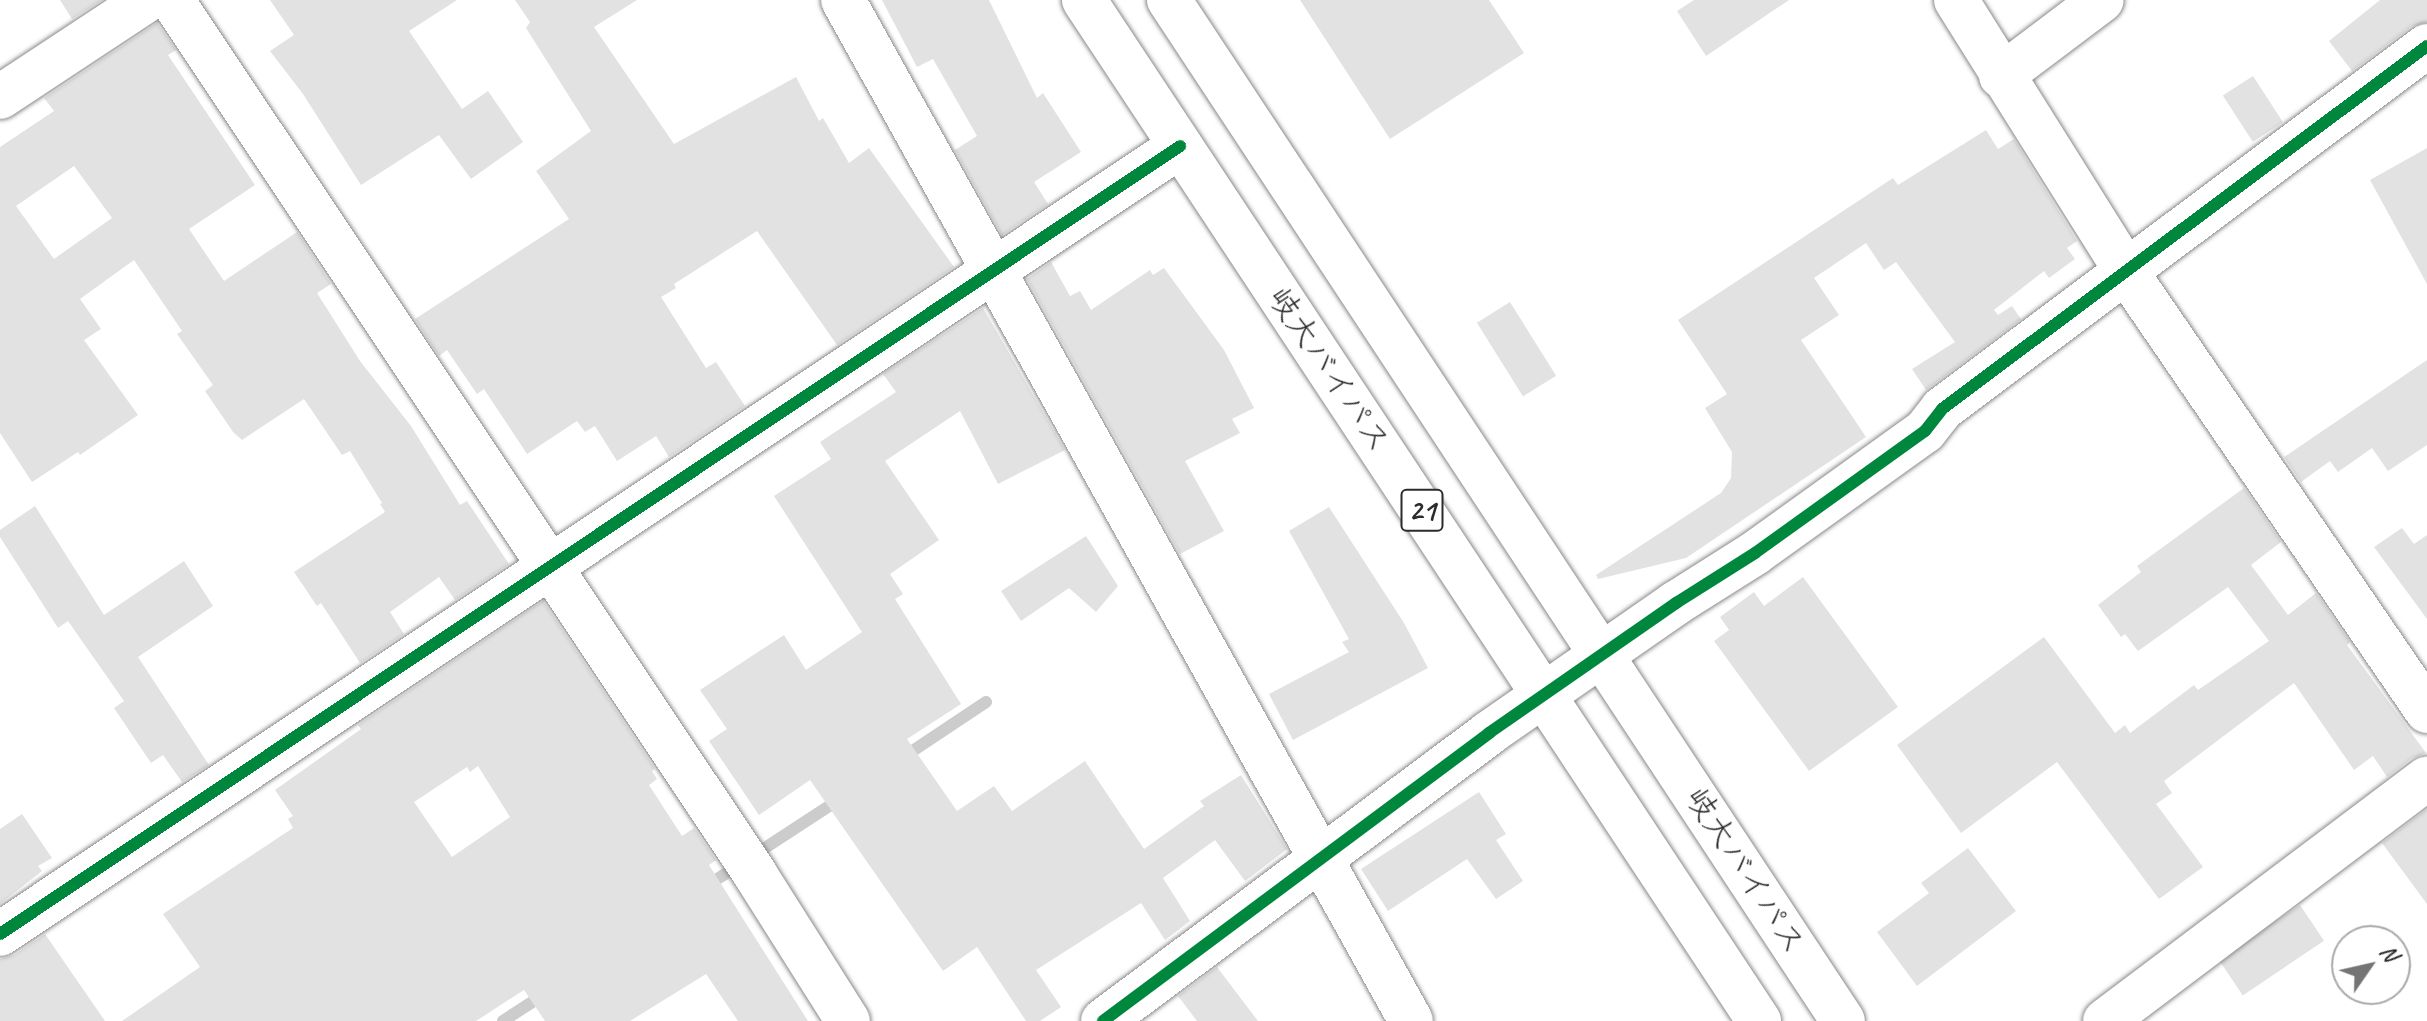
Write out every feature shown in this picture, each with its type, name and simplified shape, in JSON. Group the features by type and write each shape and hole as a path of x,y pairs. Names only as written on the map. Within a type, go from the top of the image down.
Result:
{"main road":[{"path":"0,97 147,0"},
{"path":"172,0 553,567 848,1021"},
{"path":"843,0 1411,1021"},
{"name":"岐大バイパス","path":"1084,0 1759,1021"},
{"name":"岐大バイパス","path":"1169,0 1843,1021"},
{"path":"1956,0 2127,273 2427,711"},
{"path":"2001,76 2102,0"},
{"path":"1103,1021 1545,695 1913,440 1942,409 2427,46"},
{"path":"0,934 1180,146"},
{"path":"2105,1021 2427,778"}],"building":[{"path":"60,0 102,0 72,19"},
{"path":"270,0 457,0 409,31 462,109 488,91 523,142 471,179 439,135 361,185 303,94 270,51 294,35"},
{"path":"515,0 637,0 594,27 674,144 796,77 819,121 823,118 849,163 869,148 954,267 837,345 757,231 674,284 676,288 661,297 706,368 716,362 745,406 669,457 656,436 617,461 595,426 585,432 577,421 527,454 484,389 477,394 447,350 439,356 415,319 569,219 536,171 591,131 526,28 530,22"},
{"path":"882,0 989,0 1037,98 1043,93 1081,152 1034,182 1048,204 1002,235 955,150 977,136 933,59 917,67"},
{"path":"1300,0 1489,0 1524,53 1390,139"},
{"path":"1694,0 1789,0 1706,56 1677,11"},
{"path":"2380,0 2427,0 2427,22 2412,26 2352,71 2329,41"},
{"path":"157,23 176,50 168,55 255,185 189,229 224,281 297,232 331,284 317,293 360,361 411,426 460,505 467,501 509,564 455,600 439,577 390,612 404,634 360,663 321,603 317,606 294,572 385,512 382,503 350,451 342,455 304,399 242,440 233,432 205,391 213,385 177,334 182,331 134,260 80,299 101,329 84,340 138,415 80,455 78,452 32,482 0,433 0,147 54,111 44,98","holes":["74,166 112,218 54,259 16,206"]},
{"path":"2253,76 2283,122 2253,142 2223,96"},
{"path":"1986,130 1998,149 2014,139 2077,241 2067,248 2075,259 2049,278 2044,271 1994,310 1998,315 2012,306 2021,319 1926,390 1912,369 1955,342 1896,262 1884,270 1866,243 1814,278 1839,315 1801,340 1866,437 1686,558 1598,579 1596,575 1721,493 1731,478 1732,452 1705,408 1727,394 1678,320 1893,178 1898,185"},
{"path":"2427,148 2427,284 2370,180"},
{"path":"1051,262 1070,296 1080,291 1091,310 1150,270 1153,275 1164,268 1224,350 1254,408 1232,419 1240,433 1185,461 1224,531 1180,554 1027,279"},
{"path":"1510,302 1556,376 1523,396 1477,323"},
{"path":"983,308 1065,450 998,484 960,411 885,461 939,540 890,574 903,594 895,599 961,704 907,739 957,811 994,786 1012,811 1085,761 1144,849 1204,806 1200,801 1241,775 1287,849 1245,881 1215,840 1163,878 1190,921 1165,940 1141,903 1036,970 1061,1007 1040,1021 1026,1021 977,947 943,971 810,780 759,815 709,741 727,729 700,690 784,635 806,670 862,632 774,496 831,459 820,442 896,392 883,374"},
{"path":"2427,360 2427,445 2388,471 2372,448 2338,472 2330,461 2301,482 2284,457"},
{"path":"2244,488 2281,542 2251,565 2288,615 2316,593 2350,642 2347,645 2426,753 2412,758 2387,777 2373,756 2354,770 2294,683 2164,781 2172,793 2156,804 2203,867 2159,899 2057,762 1961,833 1897,745 2044,637 2115,733 2125,725 2130,733 2194,685 2198,690 2269,641 2228,587 2138,651 2125,634 2121,637 2098,605 2141,572 2137,566"},
{"path":"35,506 104,615 184,561 213,606 138,657 209,765 182,782 163,755 151,763 114,708 124,701 68,621 58,628 0,537 0,530"},
{"path":"1329,507 1404,623 1428,668 1293,740 1269,694 1349,652 1342,642 1349,639 1289,531"},
{"path":"2402,528 2414,544 2427,535 2427,619 2374,547"},
{"path":"1086,536 1118,586 1096,612 1069,588 1021,621 1001,591"},
{"path":"1803,577 1898,707 1809,771 1714,641 1729,630 1720,617 1754,592 1764,606"},
{"path":"543,601 655,769 652,771 657,779 649,785 682,836 694,828 716,860 709,865 808,1021 738,1021 706,974 630,1021 545,1021 524,990 476,1021 122,1021 200,967 163,914 293,828 288,819 293,816 275,790 361,729 358,725","holes":["478,766 510,817 452,857 414,802 467,767 470,772"]},
{"path":"1479,792 1506,834 1496,840 1523,881 1496,899 1467,859 1388,911 1361,869"},
{"path":"2427,809 2427,904 2382,843"},
{"path":"22,814 52,858 38,866 42,871 0,904 0,829"},
{"path":"1968,848 2016,911 1917,986 1877,932 1929,893 1921,883"},
{"path":"2300,905 2324,941 2243,995 2219,960"},
{"path":"45,934 105,1021 0,1021 0,959 14,955"},
{"path":"1217,967 1258,1021 1197,1021 1178,996"}],"waterway":[{"path":"902,758 986,702"},
{"path":"705,887 840,799"},
{"path":"503,1021 543,995"}],"cycle path":[{"path":"1103,1021 1489,733 1676,603 1755,553 1925,431 1942,409 2427,46"},
{"path":"0,934 1180,146"}]}
